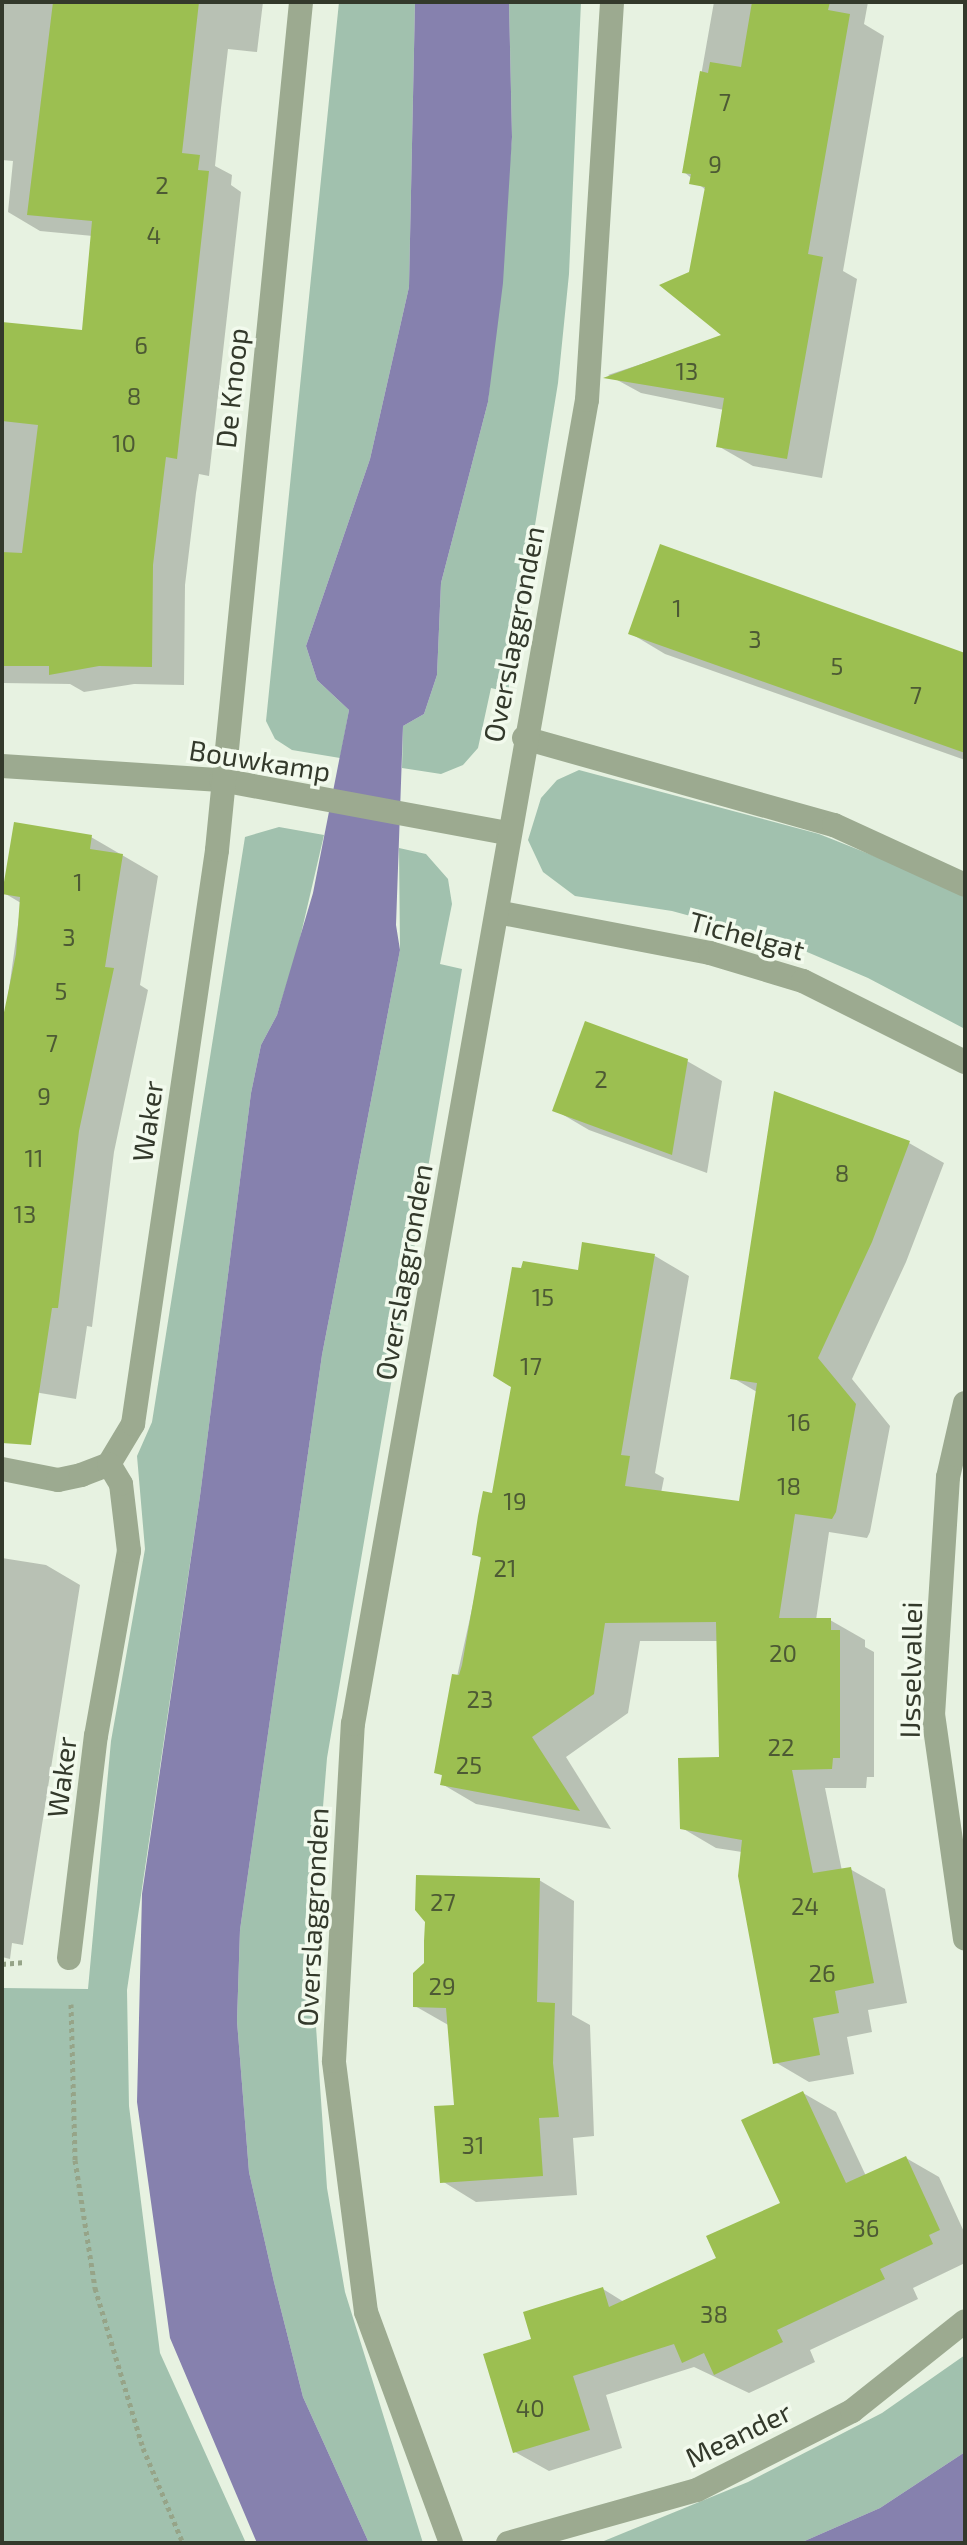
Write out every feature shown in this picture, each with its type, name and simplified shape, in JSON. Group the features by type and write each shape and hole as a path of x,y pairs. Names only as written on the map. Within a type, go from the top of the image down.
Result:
{"street":[{"name":"De Knoop","path":"221,780 301,2"},
{"name":"Overslaggronden","path":"451,2543 366,2312 334,2061 353,1724 497,912 506,833 587,400 612,2"},
{"path":"524,738 834,825 965,885"},
{"name":"Bouwkamp","path":"2,766 221,780 506,833"},
{"name":"Waker","path":"69,1958 96,1736 129,1551 121,1484 109,1464 124,1445 138,1394 217,850 221,780"},
{"name":"Tichelgat","path":"497,912 710,953 803,981 965,1062"},
{"name":"IJsselvallei","path":"965,1403 948,1477 933,1714 965,1939"},
{"path":"2,1469 58,1480 109,1464"},
{"name":"Meander","path":"508,2543 697,2490 852,2411 965,2321"}],"path":[{"path":"69,1958 75,2160 95,2288 143,2448 183,2543"}],"green space":[{"path":"339,2 415,2 409,287 370,459 306,646 317,680 349,710 340,758 292,750 275,739 266,721"},
{"path":"509,2 581,2 569,274 558,383 508,692 491,688 478,748 463,765 441,774 402,768 403,726 424,714 437,675 441,583 488,402 512,137"},
{"path":"579,770 819,834 965,892 965,1029 868,978 779,940 672,911 575,896 543,872 528,840 541,798 557,780"},
{"path":"279,827 324,835 297,951 277,1015 261,1045 251,1093 200,1496 127,1990 129,2106 160,2353 246,2543 2,2543 2,1988 88,1989 111,1741 145,1549 137,1456 152,1422 245,837"},
{"path":"399,848 426,854 448,879 452,904 440,964 462,969 327,1758 311,1953 327,2188 345,2292 423,2543 369,2543 303,2397 249,2172 237,2021 240,1930 322,1355 400,950"},
{"path":"965,2355 965,2452 880,2508 800,2543 599,2543 748,2482 882,2413"}],"shaded area":[{"path":"415,2 509,2 512,137 503,283 488,402 441,583 437,675 424,714 403,726 396,925 400,950 322,1355 240,1930 237,2021 249,2172 303,2397 369,2543 257,2543 170,2338 137,2102 142,1894 200,1496 251,1093 261,1045 277,1015 313,893 349,710 317,680 306,646 370,459 409,287"},
{"path":"965,2452 965,2543 800,2543 880,2508"}],"building":[{"path":"53,2 199,2 182,153 200,155 198,170 209,171 177,459 166,457 153,565 152,667 99,666 49,675 49,666 2,666 2,552 22,553 38,425 2,421 2,322 82,330 92,221 27,215"},
{"path":"752,2 830,2 828,10 850,14 808,254 823,257 787,459 716,447 724,398 603,378 721,335 659,285 689,272 705,187 689,184 691,174 682,173 700,71 708,73 710,62 741,67"},
{"path":"660,544 965,653 965,753 628,634"},
{"path":"14,822 92,835 90,849 123,854 105,967 114,968 79,1131 58,1308 52,1308 31,1445 2,1443 2,1022 16,954 20,897 2,894"},
{"path":"585,1021 688,1059 672,1155 552,1111"},
{"path":"774,1091 910,1141 872,1242 818,1358 856,1404 836,1512 832,1519 795,1514 779,1618 831,1618 831,1630 840,1630 840,1758 833,1758 832,1769 792,1770 813,1873 851,1867 874,1983 835,1991 839,2013 813,2018 820,2055 773,2064 738,1876 742,1840 680,1829 678,1758 719,1757 716,1622 605,1623 594,1694 532,1737 580,1811 440,1785 442,1775 434,1773 452,1674 459,1675 462,1665 481,1557 472,1555 478,1516 483,1491 492,1493 511,1387 493,1376 512,1267 521,1268 523,1261 578,1270 582,1242 655,1254 621,1455 630,1456 625,1486 739,1501 757,1383 730,1379"},
{"path":"416,1875 540,1878 537,2002 555,2003 553,2063 559,2117 539,2118 543,2176 440,2183 434,2106 454,2105 446,2008 413,2007 413,1973 424,1963 425,1922 415,1910"},
{"path":"803,2091 846,2183 906,2156 940,2230 929,2235 933,2244 880,2269 885,2279 777,2330 783,2342 714,2375 704,2353 682,2363 674,2344 573,2376 590,2430 513,2453 483,2354 531,2339 523,2312 603,2287 609,2307 716,2258 706,2236 780,2203 741,2120"}]}
